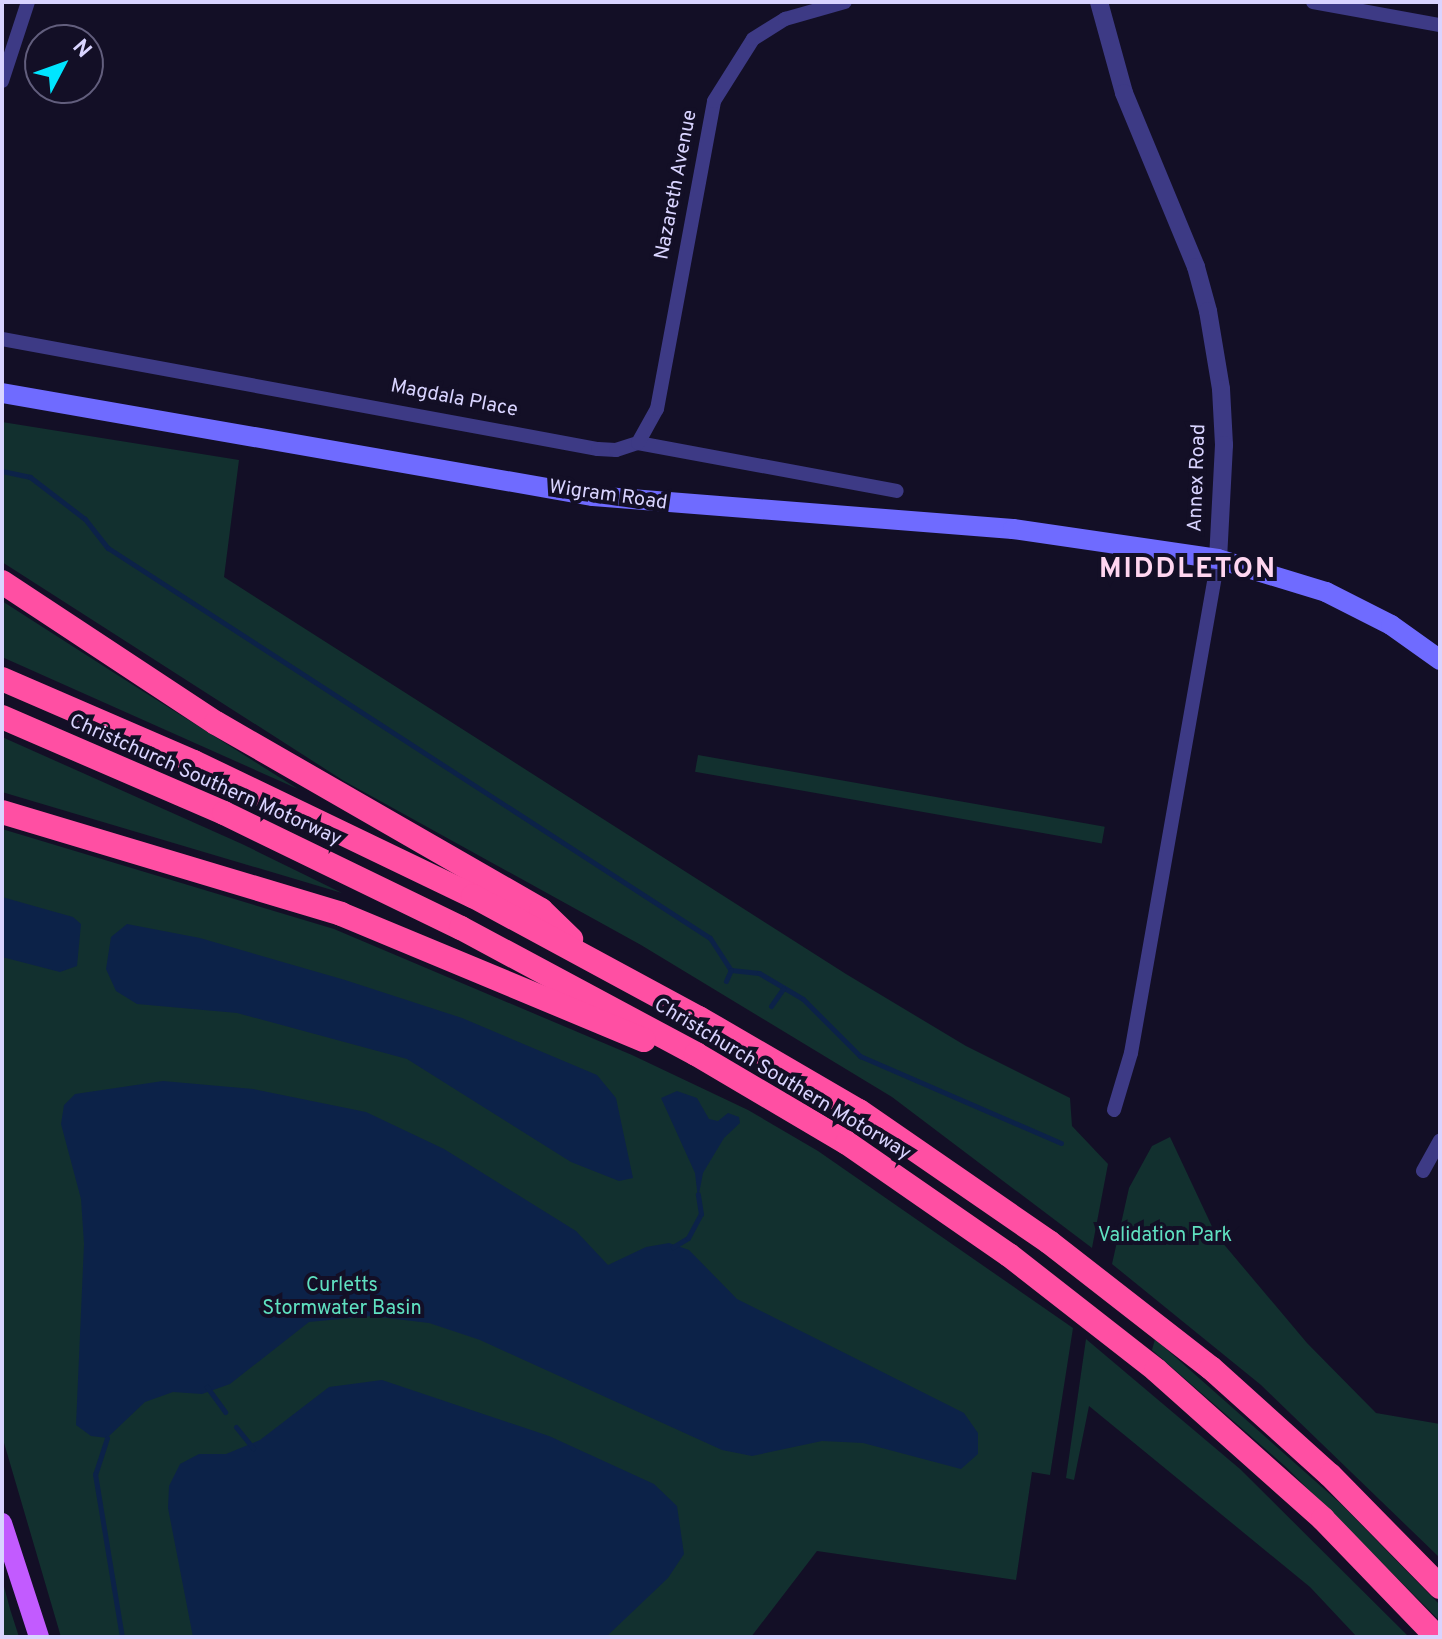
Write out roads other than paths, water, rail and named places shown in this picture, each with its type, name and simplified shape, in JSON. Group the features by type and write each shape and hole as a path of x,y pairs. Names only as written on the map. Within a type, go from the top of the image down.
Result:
{"highway":[{"path":"2,582 216,723 541,910 594,959"},
{"name":"Christchurch Southern Motorway","path":"2,679 361,840 594,959 859,1111 1098,1279 1265,1415 1440,1587"},
{"name":"Christchurch Southern Motorway","path":"2,717 345,870 696,1054 948,1211 1103,1328 1312,1509 1437,1637"},
{"path":"2,812 341,914 629,1034 696,1054"}],"main road":[{"name":"Wigram Road","path":"2,393 593,496 1013,529 1218,559 1351,603 1440,660"},
{"path":"2,1523 39,1637"}],"street":[{"path":"2,81 28,2"},
{"name":"Nazareth Avenue","path":"638,443 657,409 714,101 753,39 785,19 845,2"},
{"name":"Annex Road","path":"1099,2 1124,93 1196,267 1211,324 1224,445 1218,559 1131,1053 1114,1110"},
{"path":"1313,2 1440,25"},
{"name":"Magdala Place","path":"2,339 598,449 616,450 638,443 897,491"},
{"path":"1423,1171 1440,1140"}],"water":[{"path":"2,897 73,917 81,924 77,966 60,972 2,957"},
{"path":"127,924 200,938 345,980 462,1018 597,1075 616,1098 633,1178 619,1181 571,1162 407,1059 237,1013 137,1004 116,991 106,969 111,937"},
{"path":"163,1081 253,1089 366,1112 444,1149 576,1231 608,1265 646,1247 669,1243 689,1250 737,1299 964,1413 978,1433 978,1454 961,1469 863,1443 822,1441 752,1456 722,1450 480,1340 429,1323 371,1316 309,1322 230,1384 202,1394 173,1392 145,1402 107,1438 91,1436 76,1425 84,1244 81,1199 61,1124 64,1105 75,1094"},
{"path":"677,1091 697,1098 709,1119 718,1121 728,1113 739,1117 740,1123 724,1138 703,1173 698,1199 695,1173 661,1098"},
{"path":"382,1380 549,1436 654,1484 677,1506 684,1554 668,1578 606,1637 193,1637 168,1508 169,1486 180,1464 199,1454 226,1454 260,1440 329,1387"}],"waterway":[{"path":"2,471 30,477 85,519 108,548 710,938 731,970"},
{"path":"731,970 759,973 803,999 860,1056 1061,1143"},
{"path":"726,981 731,970"},
{"path":"771,1006 783,989"},
{"path":"673,1247 688,1238 701,1214 698,1194"},
{"path":"207,1387 225,1412"},
{"path":"236,1427 253,1448"},
{"path":"107,1438 95,1474 122,1637"}],"district":[{"name":"MIDDLETON","path":"1188,570"}],"park label":[{"name":"Validation Park","path":"1165,1236"},
{"name":"Curletts Stormwater Basin","path":"342,1298"}]}
